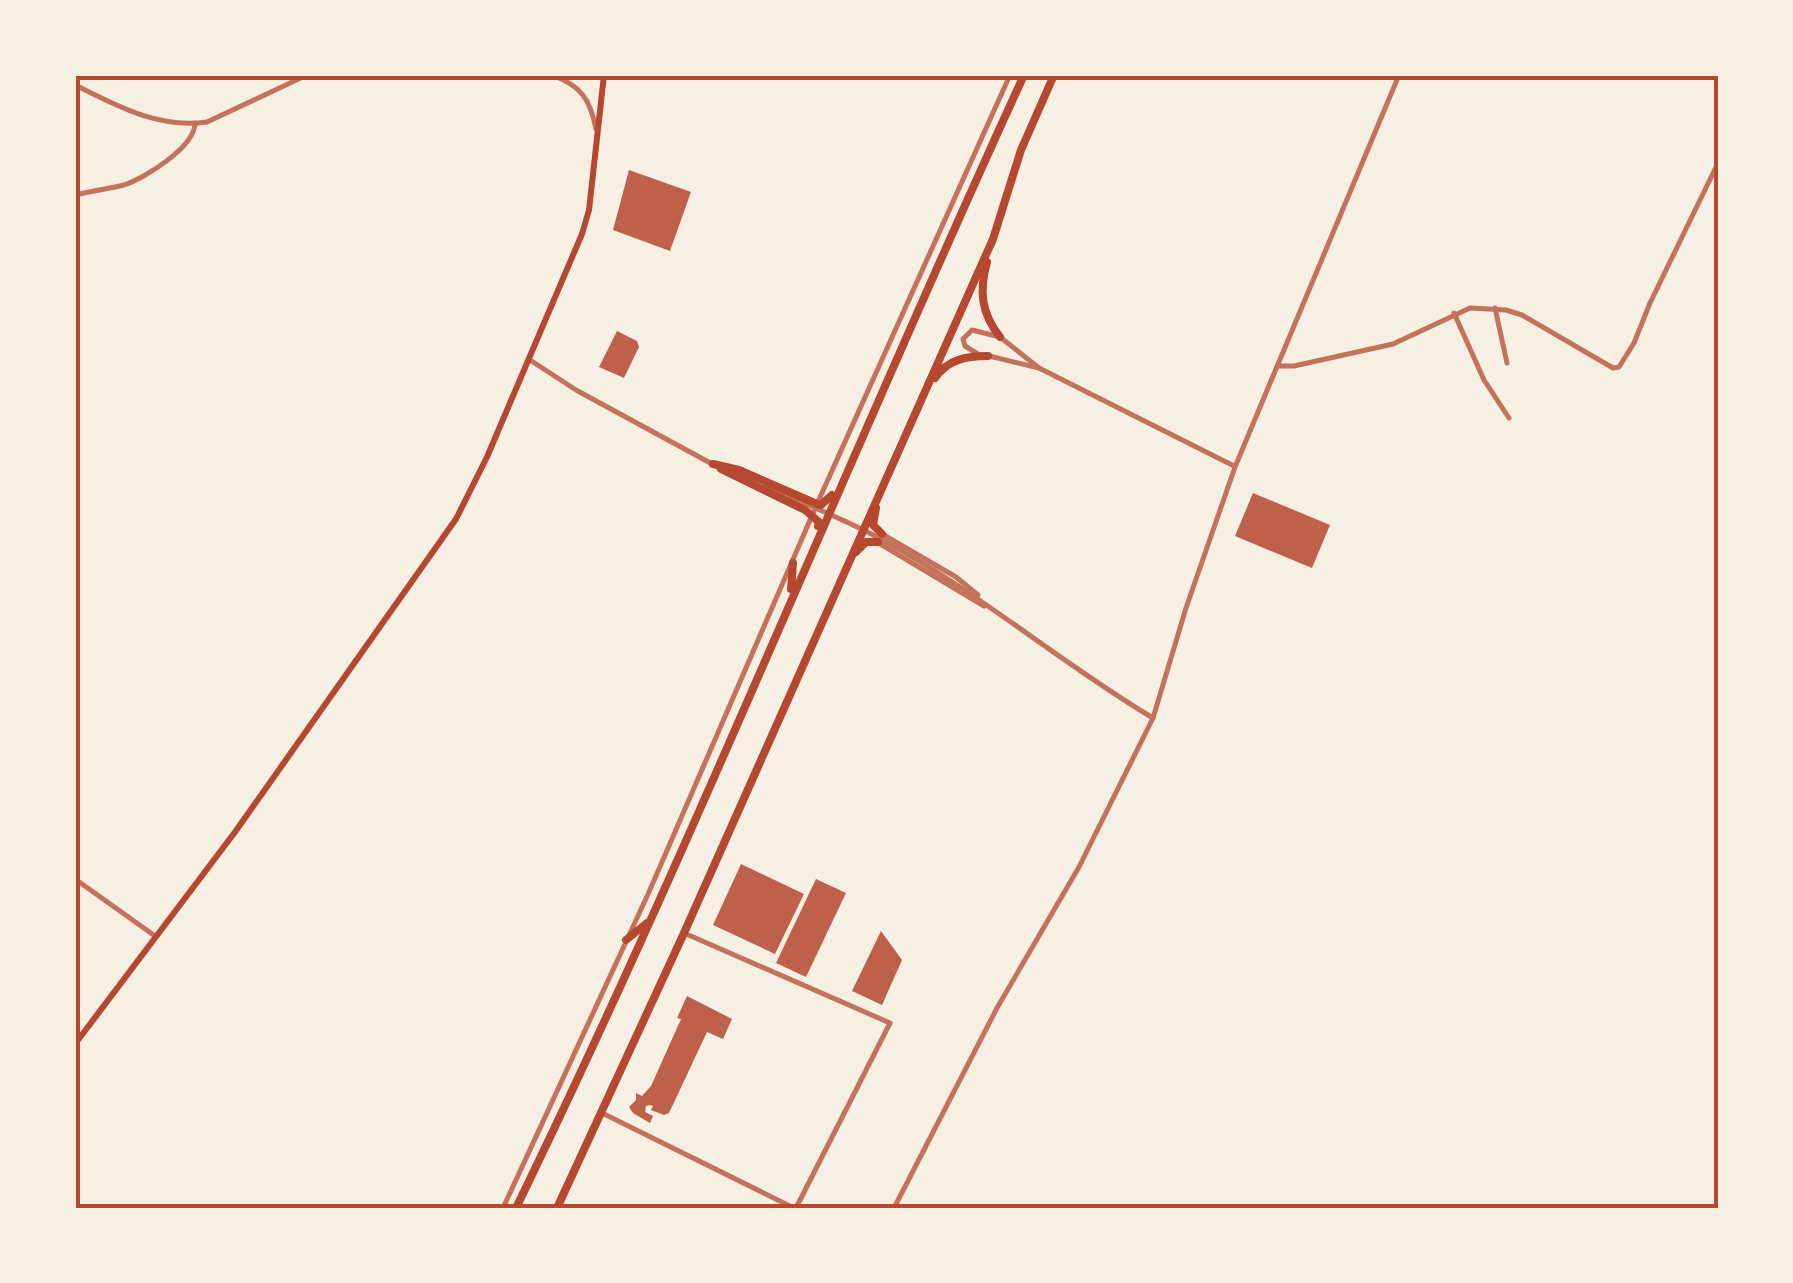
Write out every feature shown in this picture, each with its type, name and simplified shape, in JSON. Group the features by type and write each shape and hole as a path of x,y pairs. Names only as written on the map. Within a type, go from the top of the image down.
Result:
{"highway":[{"path":"516,1208 650,920 838,487 1024,75"},
{"path":"1000,337 985,312 982,288 1021,150 1054,75"},
{"path":"557,1208 993,239"},
{"path":"924,394 939,371 949,364 960,358 988,356"},
{"path":"713,464 739,470 816,504 829,500 838,487"},
{"path":"713,464 813,516 819,522 818,533"},
{"path":"844,573 862,544 880,538 873,525 879,490"},
{"path":"790,598 793,563"},
{"path":"626,940 650,920"}],"main road":[{"path":"75,1044 235,832 452,527 487,457 582,234 589,210 604,75"}],"street":[{"path":"75,85 133,114 178,124 207,122 306,75"},
{"path":"551,75 567,80 585,94 596,132"},
{"path":"503,1208 1010,75"},
{"path":"894,1208 997,1008 1078,867 1153,718 1235,467 1399,75"},
{"path":"75,195 125,184 142,176 190,141 195,123"},
{"path":"1278,366 1393,344 1470,308 1495,308 1522,315 1613,368 1621,366 1718,164"},
{"path":"1495,308 1507,363"},
{"path":"1454,313 1484,380 1510,418"},
{"path":"1040,368 975,354 965,346 966,334 980,330 1000,337 1040,368 1235,467"},
{"path":"530,360 562,382 713,464 876,536 984,603 1104,689 1153,718"},
{"path":"880,538 956,577 984,603"},
{"path":"880,538 1000,615"},
{"path":"75,879 155,936"},
{"path":"602,1113 795,1208 890,1022 684,933"}],"building":[{"path":"629,170 691,192 670,251 613,230"},
{"path":"617,331 637,341 639,347 624,378 599,367"},
{"path":"1253,493 1330,525 1312,568 1235,536"},
{"path":"741,864 804,894 775,954 713,925"},
{"path":"816,879 846,893 806,977 776,963"},
{"path":"881,931 902,960 882,1005 852,991"},
{"path":"687,996 732,1019 723,1039 707,1032 669,1113 664,1115 651,1110 653,1106 646,1106 645,1112 653,1116 650,1123 629,1107 636,1100 636,1093 642,1096 651,1086"}]}
